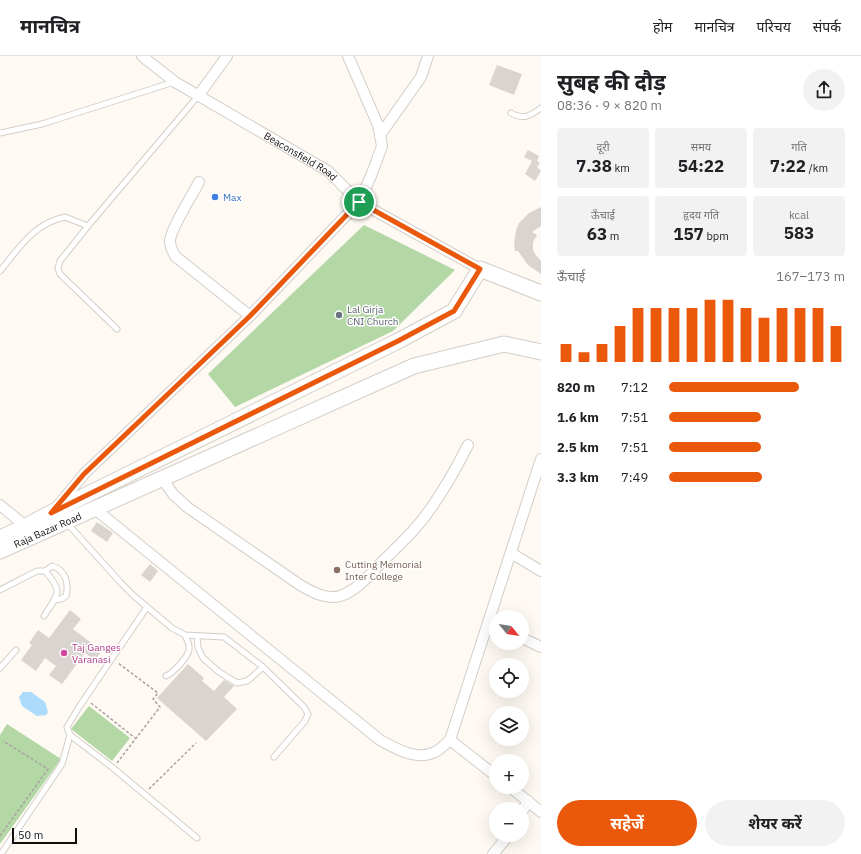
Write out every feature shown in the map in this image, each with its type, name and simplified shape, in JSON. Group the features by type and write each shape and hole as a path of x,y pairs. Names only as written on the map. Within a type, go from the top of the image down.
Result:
{"main road":[{"path":"480,269 541,293"},
{"name":"Raja Bazar Road","path":"58,520 102,488 398,341 454,311 480,269"},
{"name":"Raja Bazar Road","path":"0,538 31,531 58,520 95,509 414,366 504,344 541,352"},
{"name":"Raja Bazar Road","path":"0,551 31,531"}],"street":[{"name":"Beaconsfield Road","path":"142,56 175,82 328,172 359,202 480,269"},
{"path":"198,96 227,56"},
{"path":"58,520 84,474 250,316 359,202 371,176 382,146 378,125 348,56"},
{"path":"380,135 421,77 428,56"},
{"path":"199,182 176,224 170,241 171,247 175,256 250,316"},
{"path":"162,478 179,501 300,585 314,593 327,597 340,596 349,592 365,580 407,537 431,509 468,445"},
{"path":"495,610 510,553 541,459"},
{"path":"0,505 31,531"},
{"path":"95,509 380,740 401,751 420,756 436,752 450,740 489,631"},
{"path":"510,553 541,571"},
{"path":"529,641 541,646"},
{"path":"450,740 489,771"},
{"path":"519,794 541,812"},
{"path":"493,854 503,842"}],"lane":[{"path":"0,133 42,124 175,82"},
{"path":"117,329 60,274 58,268 60,261 198,96"},
{"path":"511,112 519,117 524,117 541,108"},
{"path":"0,271 34,230 45,223 65,217 88,226"},
{"path":"58,520 146,607 172,628 185,635 212,635 224,637 263,667 304,707 308,714 305,721 274,757"},
{"path":"0,590 37,571 45,571 52,566 57,567 66,578 68,588 66,596 61,600 54,600"},
{"path":"44,616 58,595 58,588 55,582 45,571"},
{"path":"146,607 66,727 70,735 113,768 197,838"},
{"path":"166,676 170,674 189,651 185,635"},
{"path":"197,636 198,648 203,658 219,672 237,683 246,681 263,667"},
{"path":"0,668 16,650"},
{"path":"1,854 62,764 70,735"}],"path":[{"path":"112,658 158,693 153,699 160,707 113,768"},
{"path":"85,698 135,738"},
{"path":"0,836 48,769 3,741"},
{"path":"144,794 196,743"}],"green space":[{"path":"364,225 455,270 393,331 235,407 208,374"},
{"path":"89,706 130,738 112,761 71,729"},
{"path":"7,724 61,759 0,844 0,735"}],"water":[{"path":"23,692 31,692 45,702 48,712 46,715 37,716 22,706 19,697"}],"building":[{"path":"497,65 522,74 514,95 489,85"},
{"path":"528,150 539,156 537,161 540,163 537,167 541,171 535,181 525,174 532,161 524,157"},
{"path":"541,207 541,226 532,232 537,235 533,242 533,250 541,261 541,274 528,265 518,251 515,251 514,244 516,230 519,223 529,213"},
{"path":"97,522 113,533 107,542 91,531"},
{"path":"150,564 158,571 150,582 141,575"},
{"path":"70,610 81,619 73,629 102,651 95,660 85,653 62,684 49,675 56,666 45,658 36,671 21,660 32,645 29,643 38,630 49,638"},
{"path":"188,664 204,678 202,681 214,691 224,680 234,686 224,697 237,709 206,741 157,698"}],"place":[{"name":"Max","path":"215,197"},
{"name":"Lal Girja CNI Church","path":"339,315"},
{"name":"Cutting Memorial Inter College","path":"337,570"},
{"name":"Taj Ganges Varanasi","path":"64,653"}],"route":[{"path":"359,202 480,269 454,311 398,341 51,513 84,474 250,316 359,202"}]}
